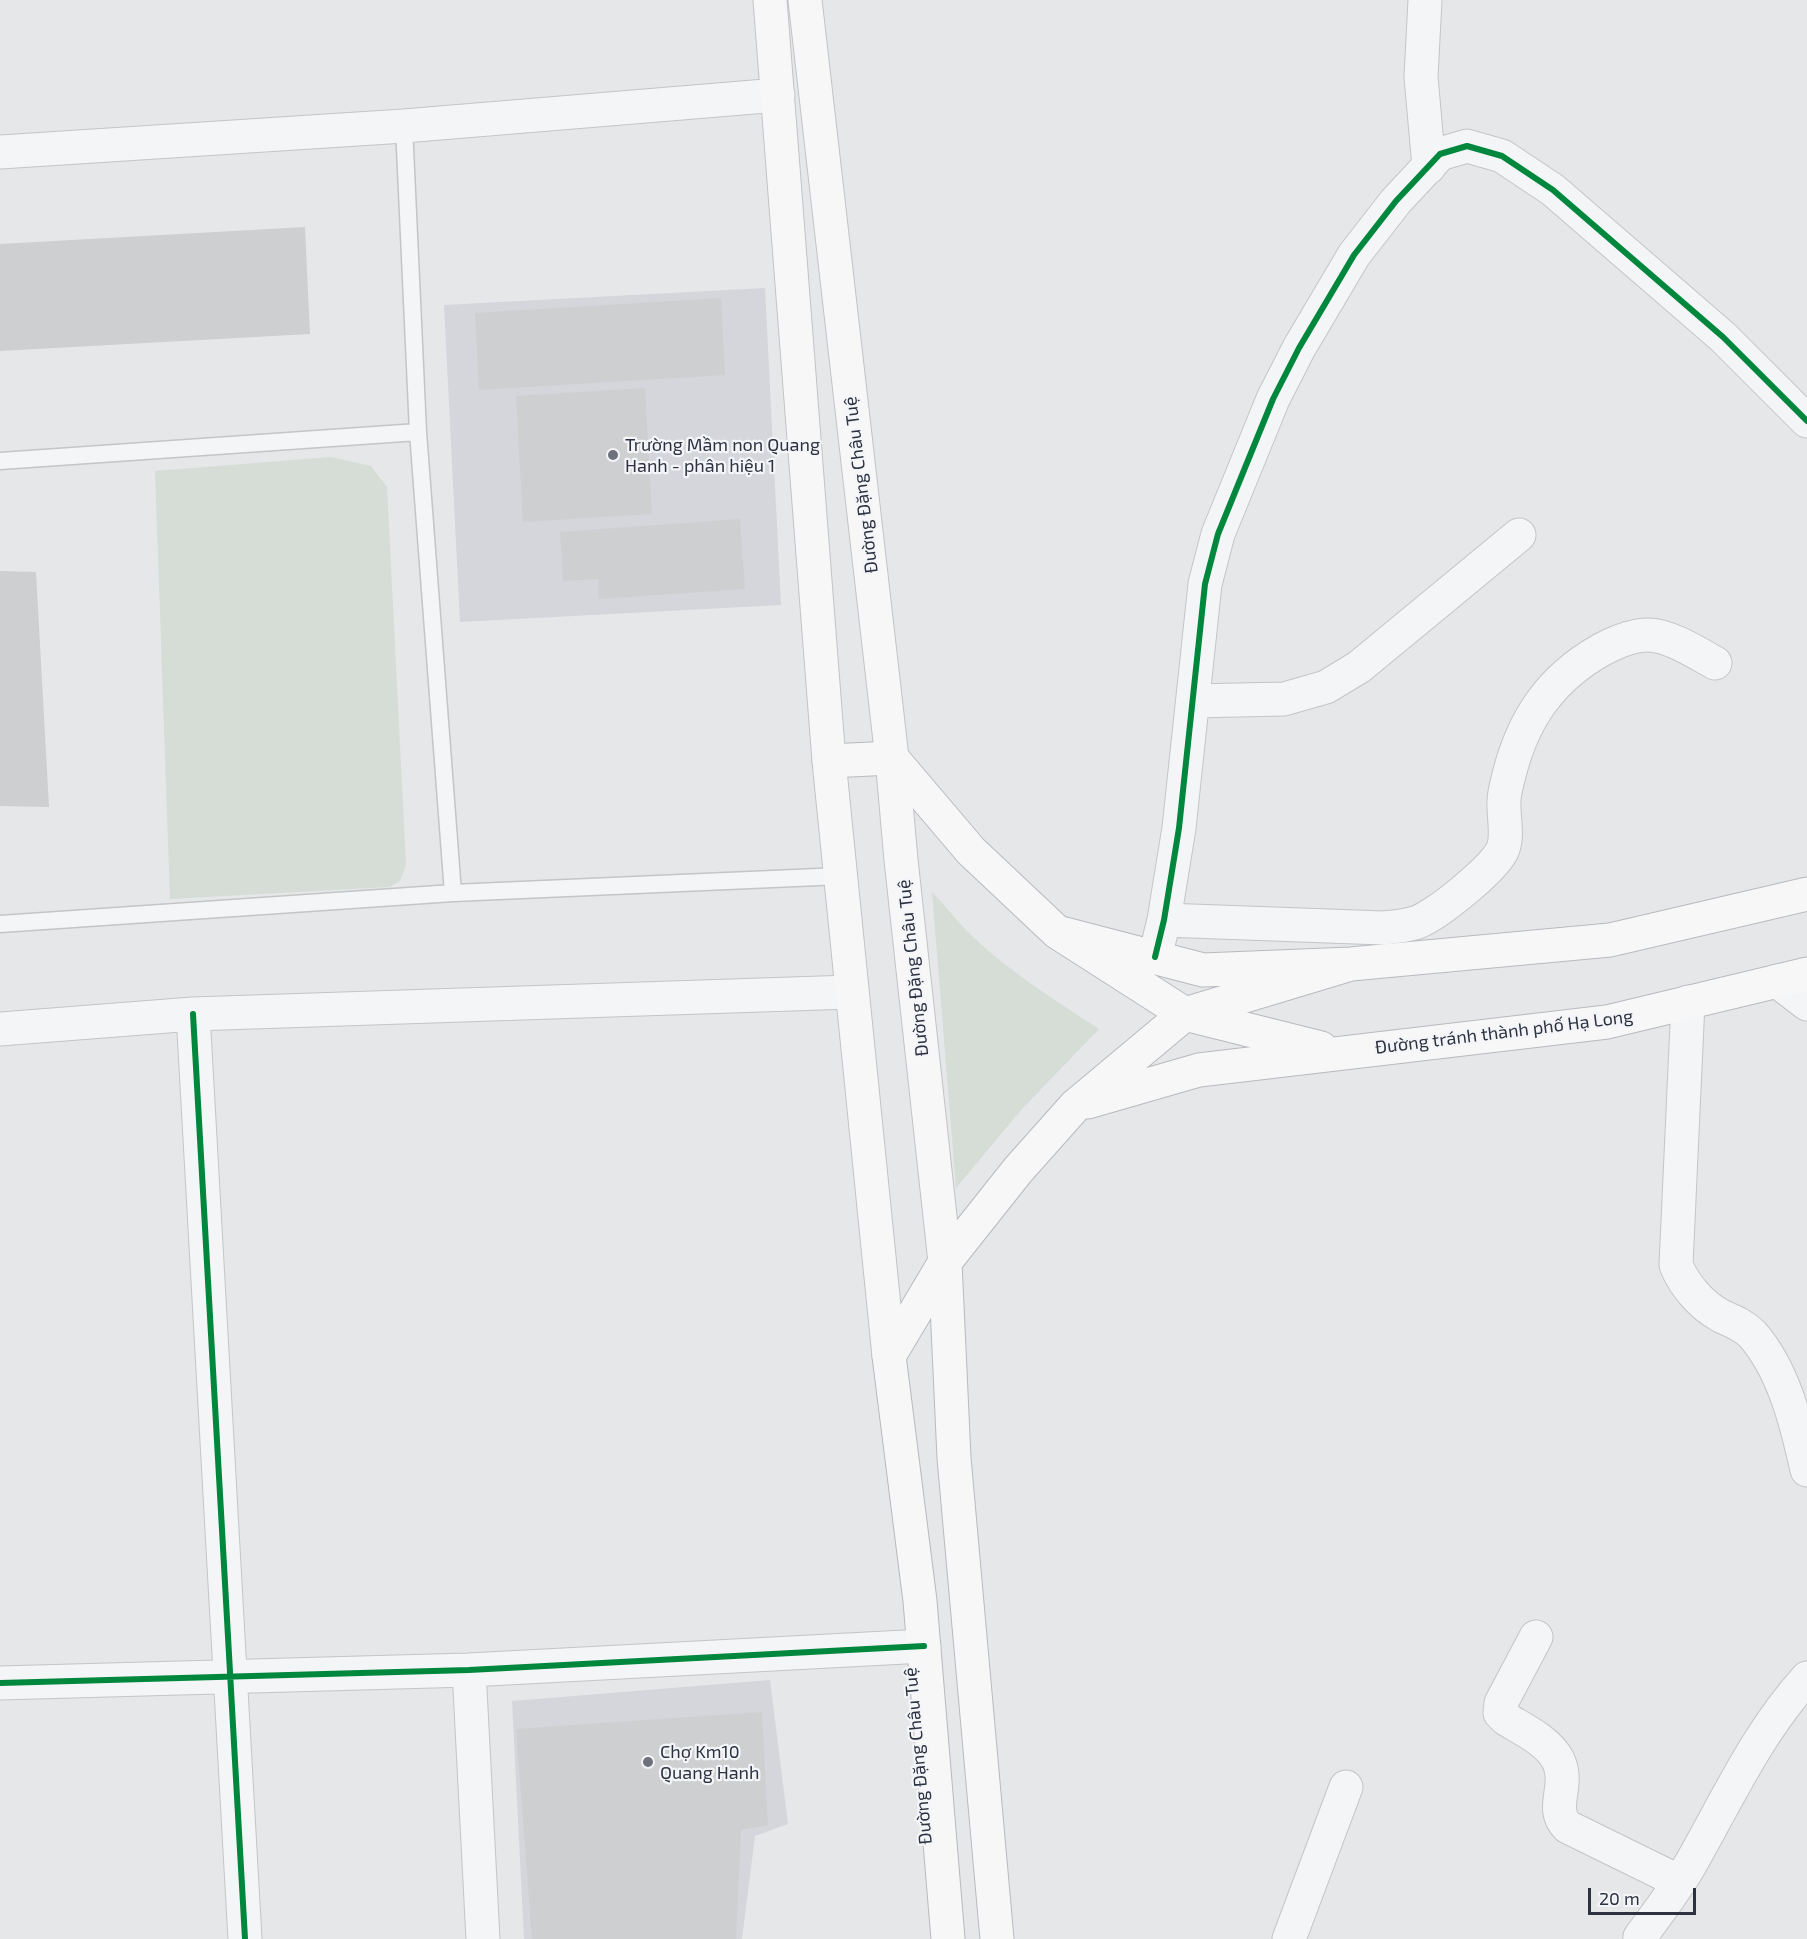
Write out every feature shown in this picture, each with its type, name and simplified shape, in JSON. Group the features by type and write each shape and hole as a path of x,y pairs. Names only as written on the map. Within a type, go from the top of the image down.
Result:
{"main road":[{"name":"Đường Đặng Châu Tuệ","path":"770,0 829,761 889,1356 920,1601 948,1939"},
{"name":"Đường Đặng Châu Tuệ","path":"805,0 892,758 902,872 945,1262 954,1458 997,1939"},
{"path":"774,48 809,41"},
{"path":"829,761 892,758 970,851 1057,932 1185,1014 1340,1052"},
{"path":"1057,932 1203,970 1351,964 1610,940 1807,894"},
{"path":"889,1356 945,1262 1018,1170 1075,1106 1185,1014 1351,964"},
{"name":"Đường tránh thành phố Hạ Long","path":"1075,1106 1199,1070 1607,1022 1792,977"}],"street":[{"path":"1425,0 1420,77 1429,167"},
{"path":"0,152 404,126 778,94"},
{"path":"1155,957 1164,920 1179,828 1205,584 1218,534 1273,399 1299,348 1354,255 1396,201 1440,154 1467,146 1502,156 1553,190 1723,337 1807,421"},
{"path":"1193,701 1284,699 1326,687 1359,667 1519,536"},
{"path":"1164,920 1383,928 1416,923 1448,903 1490,867 1503,849 1506,826 1503,800 1509,774 1519,742 1536,709 1554,685 1583,661 1614,643 1649,635 1674,641 1715,663"},
{"path":"1792,977 1807,1004"},
{"path":"0,1029 193,1014 851,992"},
{"path":"1688,1002 1676,1264 1680,1276 1688,1287 1718,1314 1743,1326 1759,1344 1775,1369 1786,1394 1807,1470"},
{"path":"193,1014 245,1939"},
{"path":"1536,1637 1501,1703 1500,1713 1550,1749 1558,1761 1564,1782 1559,1808 1561,1820 1568,1827 1680,1882"},
{"path":"0,1683 469,1670 924,1646"},
{"path":"469,1670 483,1939"},
{"path":"1639,1938 1680,1882 1772,1722 1807,1678"},
{"path":"1289,1939 1346,1787"}],"lane":[{"path":"404,126 418,432 453,893"},
{"path":"0,461 418,432"},
{"path":"0,924 453,893 841,876"}],"shaded area":[{"name":"Trường Mầm non Quang Hanh - phân hiệu 1","path":"765,288 781,605 460,622 444,305"},
{"path":"331,457 371,466 387,487 406,865 400,881 389,887 170,899 155,471"},
{"path":"932,892 966,930 997,958 1099,1029 1021,1110 956,1188"},
{"name":"Chợ Km10 Quang Hanh","path":"770,1680 788,1824 755,1836 742,1939 524,1939 512,1701"}],"building":[{"path":"305,227 310,334 0,351 0,244"},
{"path":"721,298 725,375 479,390 475,313"},
{"path":"645,388 652,514 523,522 516,396"},
{"path":"740,519 745,589 599,599 598,579 563,581 560,532"},
{"path":"0,571 36,572 49,807 0,806"},
{"name":"Chợ Km10 Quang Hanh","path":"762,1712 768,1825 741,1830 736,1939 532,1939 516,1729"}],"cycle path":[{"path":"1155,957 1164,920 1179,828 1205,584 1218,534 1273,399 1299,348 1354,255 1396,201 1440,154 1467,146 1502,156 1553,190 1723,337 1807,421"},
{"path":"193,1014 245,1939"},
{"path":"0,1683 469,1670 924,1646"}],"place":[{"name":"Trường Mầm non Quang Hanh - phân hiệu 1","path":"613,455"},
{"name":"Chợ Km10 Quang Hanh","path":"648,1762"}]}
